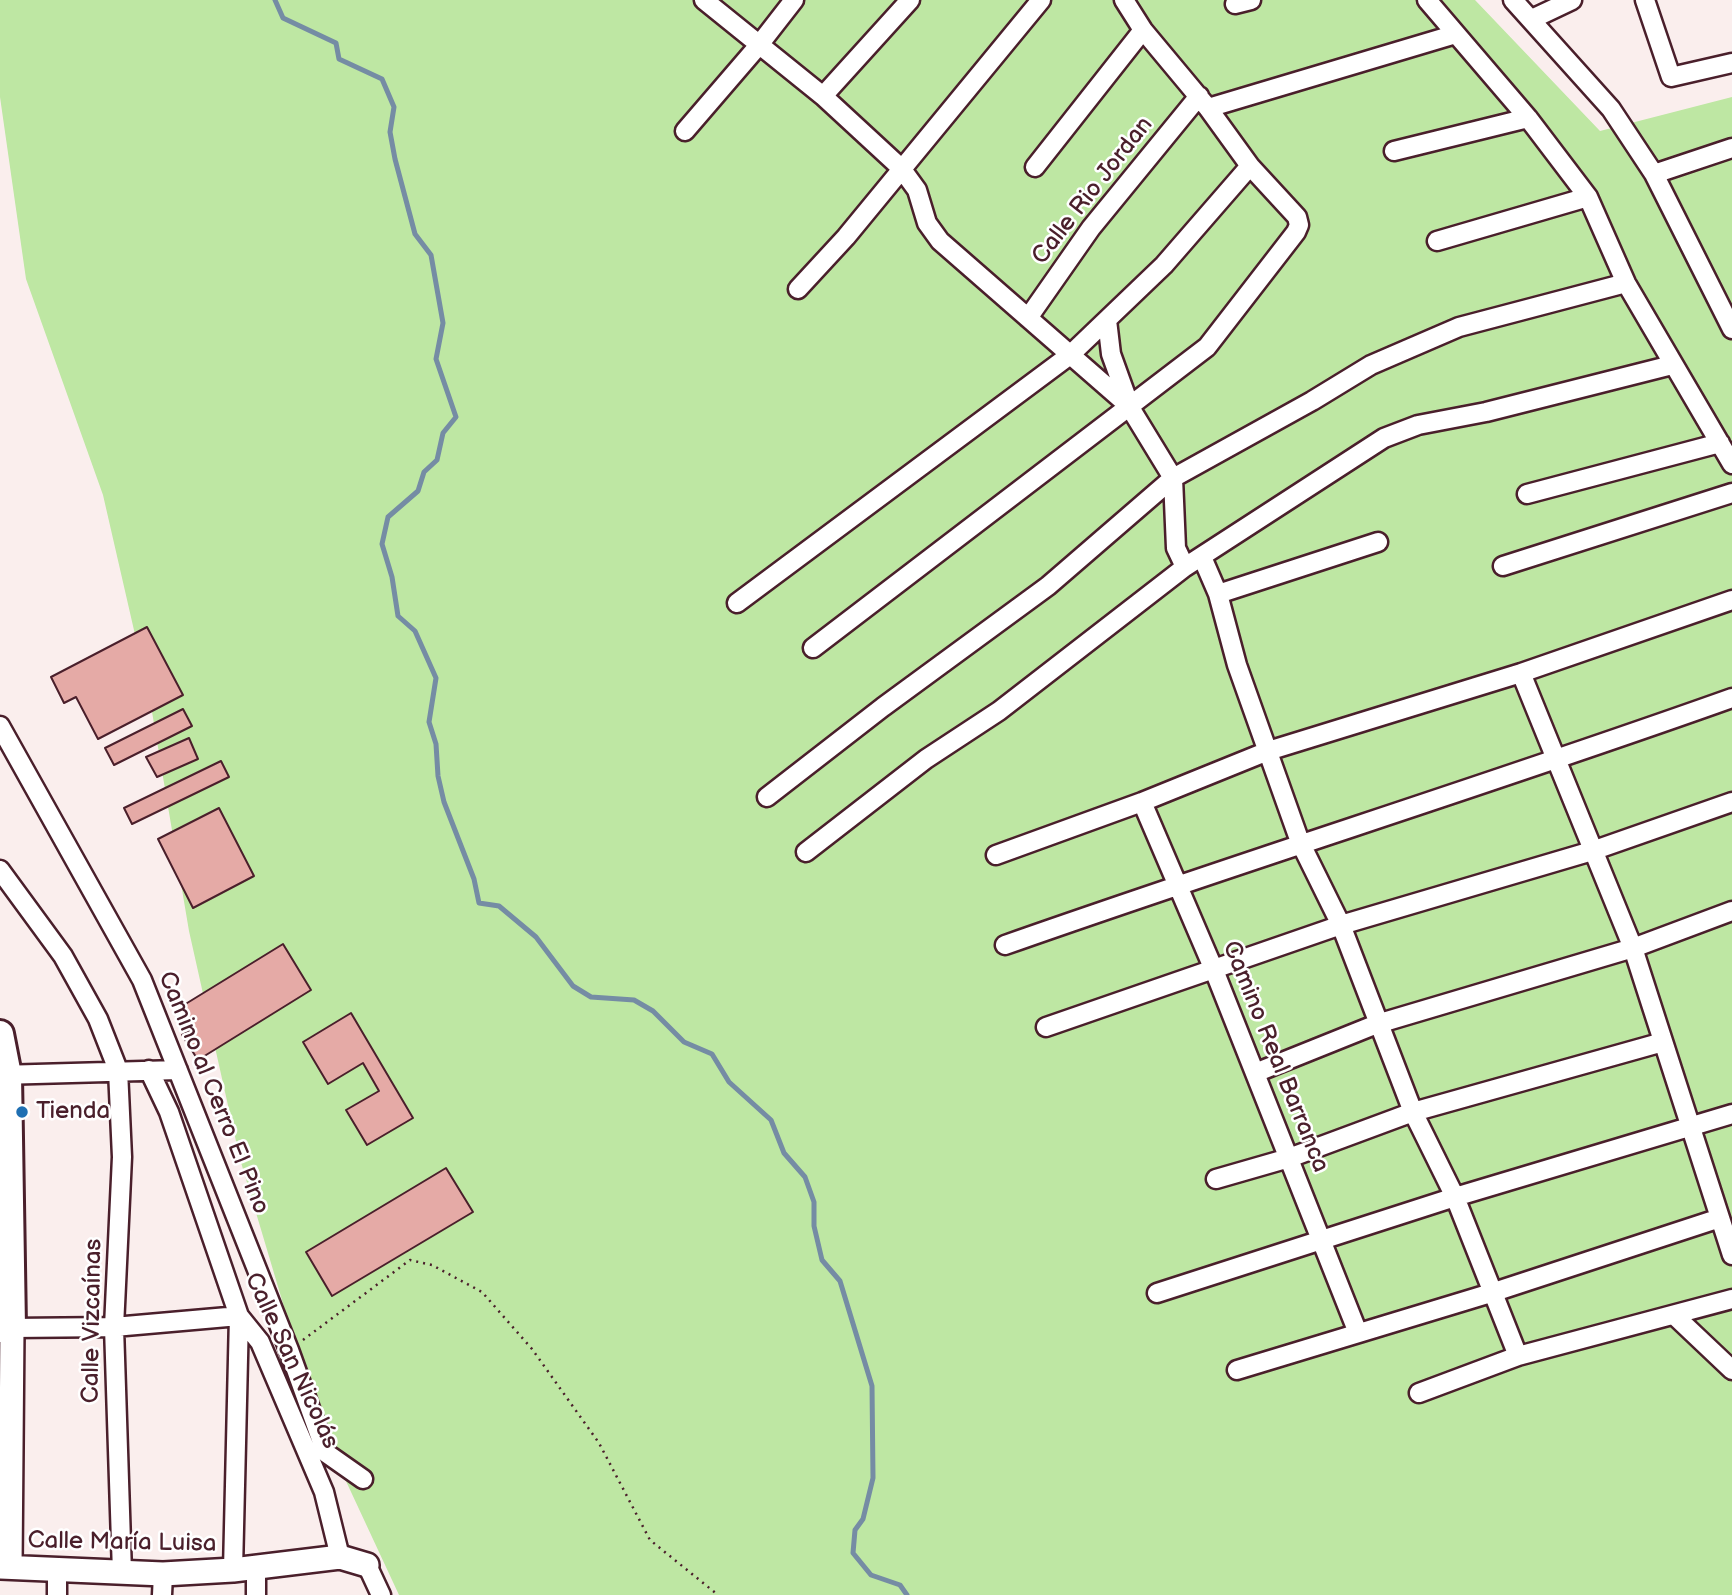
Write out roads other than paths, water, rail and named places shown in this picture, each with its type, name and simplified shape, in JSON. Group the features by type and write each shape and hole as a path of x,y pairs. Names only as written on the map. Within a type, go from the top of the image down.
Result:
{"main road":[{"path":"0,1034 4,1075 6,1328"}],"street":[{"path":"704,0 823,96 901,168 917,190 927,223 940,241 1129,406"},
{"path":"685,131 760,46 794,0"},
{"path":"823,96 909,0"},
{"path":"798,289 846,237 1041,0"},
{"path":"813,649 1207,346 1296,232 1299,225 1297,217 1250,166 1203,102 1143,30 1124,0"},
{"path":"1427,0 1528,118 1588,197 1626,283 1732,464"},
{"path":"1513,0 1611,109 1654,174 1732,329"},
{"path":"1532,19 1572,0"},
{"path":"1645,0 1671,76 1732,62"},
{"path":"1035,167 1143,30"},
{"path":"1203,102 1456,34"},
{"name":"Calle Rio Jordan","path":"1028,318 1091,228 1203,102"},
{"path":"1394,151 1528,118"},
{"path":"1654,174 1732,148"},
{"path":"737,603 1070,355 1164,265 1250,166"},
{"path":"1437,241 1588,197"},
{"path":"767,797 883,706 1048,586 1173,478 1303,407 1371,365 1460,327 1626,283"},
{"path":"1107,320 1111,354 1129,406 1173,478 1176,548 1185,568"},
{"path":"806,852 926,759 999,710 1185,568 1384,438 1418,425 1486,412 1672,365"},
{"path":"1527,494 1720,443"},
{"path":"1503,566 1732,492"},
{"path":"1219,594 1378,542"},
{"path":"1202,557 1219,594 1237,665 1300,842 1341,925 1413,1112 1455,1197 1518,1356"},
{"path":"996,855 1142,802 1268,751 1521,673 1732,600"},
{"path":"1521,673 1633,948 1732,1255"},
{"path":"1005,945 1300,842 1556,761 1732,698"},
{"name":"Camino al Cerro El Pino","path":"0,726 142,980 289,1350 326,1453 363,1479"},
{"name":"Camino Real Barranca","path":"1142,802 1214,970 1358,1333"},
{"path":"1045,1027 1341,925 1592,851 1732,802"},
{"path":"0,870 64,956 98,1019 118,1070"},
{"path":"1255,1073 1377,1024 1633,948 1732,911"},
{"path":"1216,1179 1289,1158 1413,1112 1663,1042"},
{"name":"Calle Vizcaínas","path":"118,1070 122,1157 114,1327 122,1573"},
{"name":"Calle San Nicolás","path":"149,1070 169,1112 239,1316 260,1342 318,1479 340,1557"},
{"path":"4,1075 178,1070"},
{"path":"1157,1293 1455,1197 1732,1114"},
{"path":"1237,1370 1491,1293 1720,1218"},
{"path":"1419,1393 1518,1356 1732,1299"},
{"path":"5,1567 6,1328 114,1327 239,1316 245,1568 256,1595"},
{"path":"1675,1316 1732,1370"},
{"name":"Calle María Luisa","path":"5,1567 122,1573 162,1585 245,1568 340,1557 367,1565"},
{"path":"367,1565 381,1595"},
{"path":"57,1571 57,1595"}],"waterway":[{"path":"275,0 283,18 336,43 339,59 382,79 394,107 390,132 415,234 431,255 443,323 436,359 456,417 443,433 437,460 424,472 418,491 388,517 382,544 392,577 398,616 415,631 436,678 429,722 436,744 438,776 444,802 474,879 479,903 499,906 536,937 573,986 591,997 634,1000 653,1011 684,1042 712,1054 729,1082 771,1120 784,1153 805,1177 814,1202 814,1226 822,1260 840,1281 872,1386 873,1478 863,1519 855,1530 853,1553 871,1575 900,1585 907,1595"}],"place":[{"name":"Tienda","path":"22,1112"}]}
